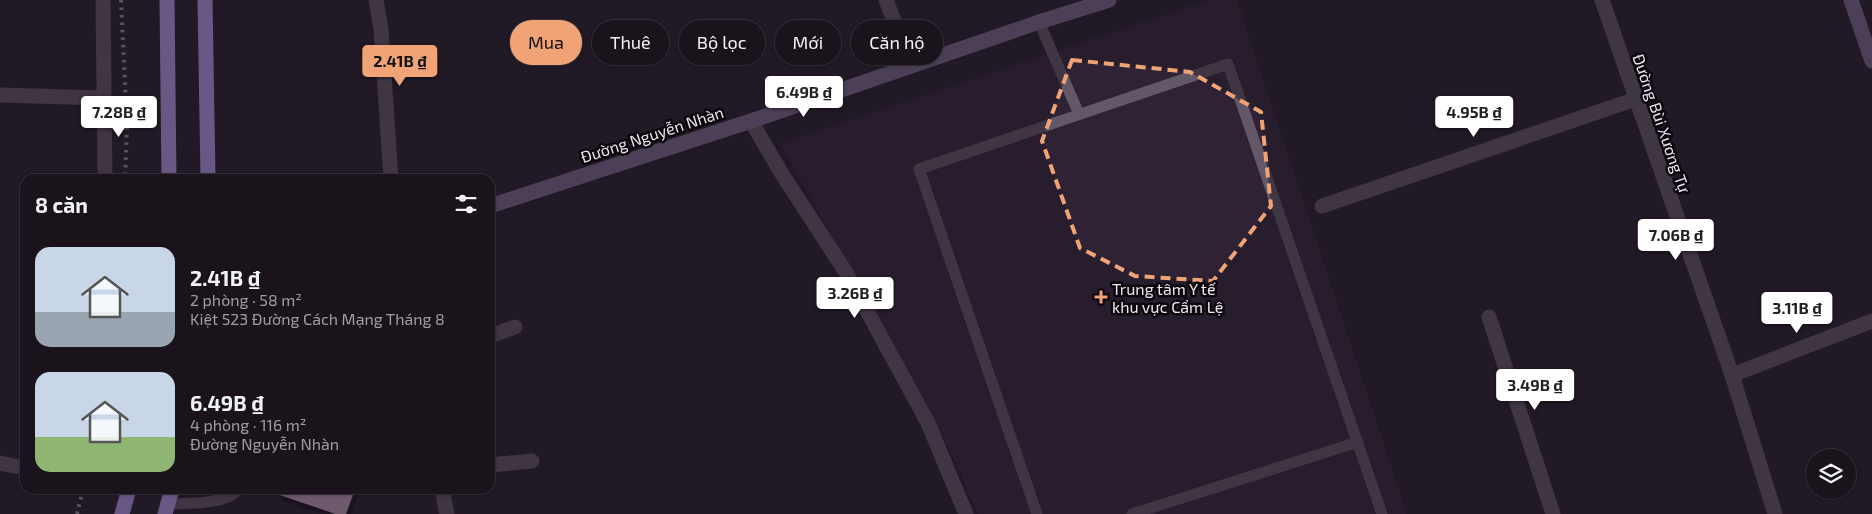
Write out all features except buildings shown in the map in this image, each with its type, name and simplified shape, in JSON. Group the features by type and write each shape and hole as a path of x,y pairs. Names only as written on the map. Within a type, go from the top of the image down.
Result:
{"highway":[{"path":"167,0 169,174"},
{"path":"205,0 208,174"},
{"path":"122,514 128,494"},
{"path":"166,509 170,494"}],"street":[{"path":"103,0 105,174"},
{"path":"376,0 381,29 391,174"},
{"path":"886,0 894,20"},
{"name":"Đường Nguyễn Nhàn","path":"943,54 1109,0"},
{"name":"Đường Bùi Xương Tự","path":"1602,0 1732,375 1775,514"},
{"path":"1852,0 1872,61"},
{"name":"Đường Nguyễn Nhàn","path":"495,204 751,121 911,65"},
{"path":"0,95 103,98"},
{"path":"1322,206 1636,99"},
{"path":"751,121 782,174 852,282 928,423 966,514"},
{"path":"1488,317 1553,514"},
{"path":"1732,375 1872,321"},
{"path":"495,334 515,327"},
{"path":"495,465 532,461"},
{"path":"0,463 20,467"},
{"path":"443,494 447,514"}],"lane":[{"path":"1040,22 1079,114"},
{"path":"1037,514 919,169 1228,64 1382,514"},
{"path":"1132,514 1358,442"},
{"path":"166,509 223,499 235,494"}],"highlighted area":[{"path":"1072,60 1190,72 1261,112 1271,206 1213,281 1135,276 1080,248 1042,141"}],"shaded area":[{"name":"Trung tâm Y tế khu vực Cẩm Lệ","path":"1209,0 1237,0 1407,514 978,514 951,452 780,143"}],"railway":[{"path":"121,0 127,126 125,174"},
{"path":"77,514 82,494"}],"place":[{"name":"Trung tâm Y tế khu vực Cẩm Lệ","path":"1101,297"}]}
